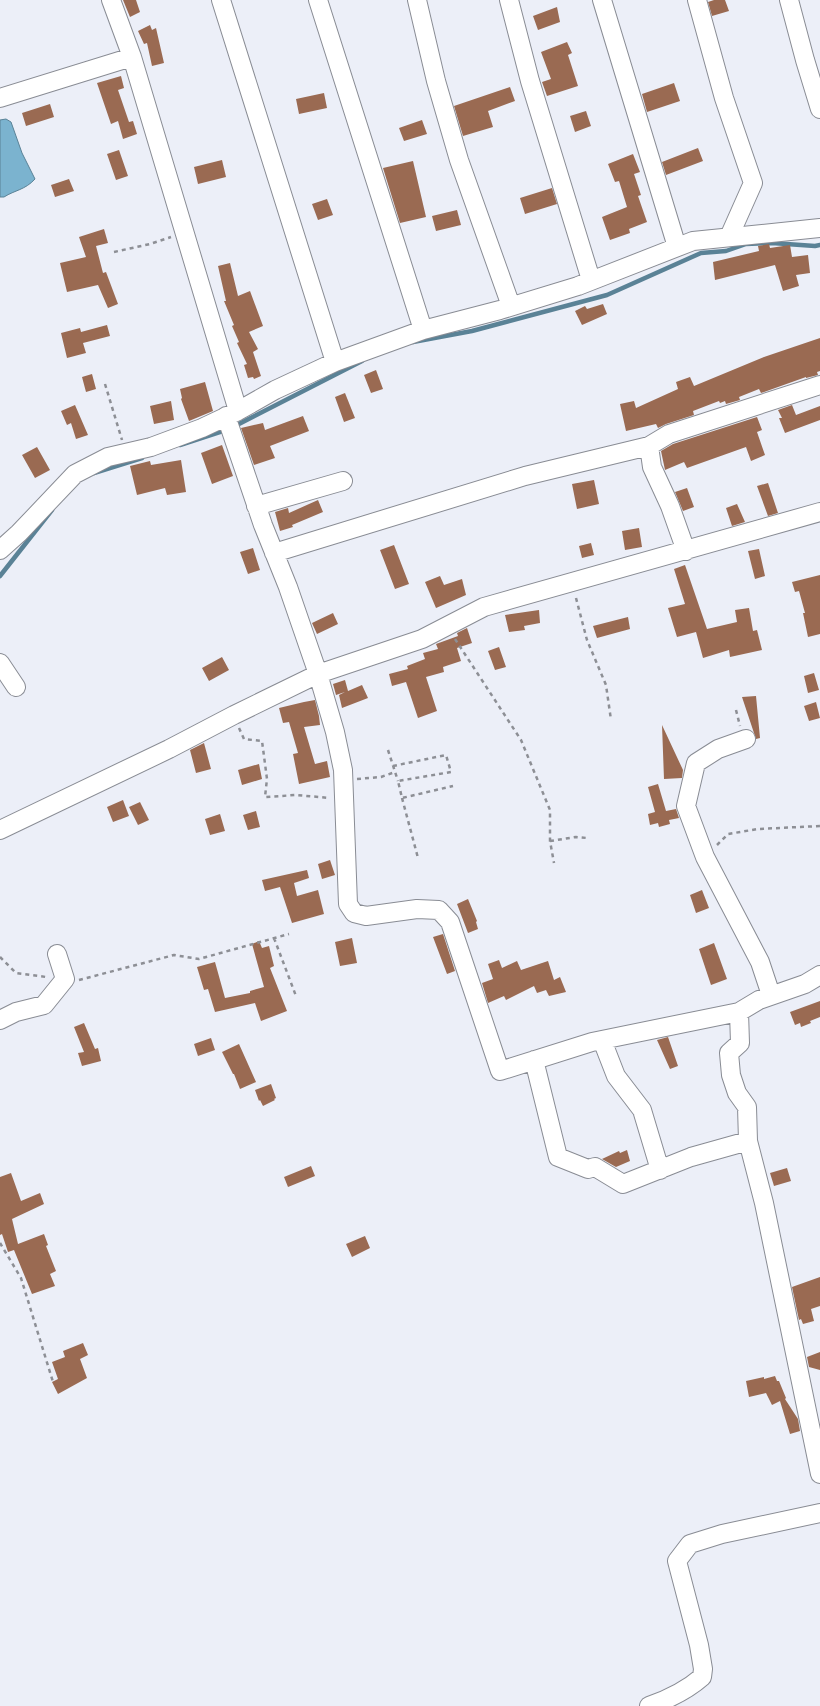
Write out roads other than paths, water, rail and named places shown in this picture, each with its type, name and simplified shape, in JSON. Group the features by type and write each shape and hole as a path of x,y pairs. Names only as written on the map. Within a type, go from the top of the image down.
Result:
{"street":[{"path":"111,0 132,57 184,233 256,506 318,674 335,732 343,770 348,904 354,913 366,916 417,909 440,910 450,922 500,1071 602,1040 739,1012 771,995 805,984 820,975"},
{"path":"221,0 335,362"},
{"path":"318,0 423,330"},
{"path":"417,0 436,81 459,160 512,306"},
{"path":"509,0 530,81 591,280"},
{"path":"602,0 677,247"},
{"path":"697,0 724,98 753,184 729,237"},
{"path":"789,0 804,60 820,109"},
{"path":"0,98 132,57"},
{"path":"0,550 19,533 75,474 108,457 151,447 202,428 232,414 274,390 335,362 423,330 512,306 591,280 694,240 820,228"},
{"path":"274,552 525,476 649,446 669,434 820,385"},
{"path":"649,446 652,467 670,506 686,550"},
{"path":"256,506 343,481"},
{"path":"0,830 169,749 318,674 422,639 484,607 820,512"},
{"path":"0,663 16,687"},
{"path":"746,739 718,750 696,763 686,806 705,857 760,962 771,995"},
{"path":"0,1020 16,1012 44,1005 65,978 57,954"},
{"path":"739,1012 740,1043 729,1053 731,1075 737,1093 747,1106 748,1141 764,1203 820,1474"},
{"path":"602,1040 616,1076 642,1110 660,1170"},
{"path":"534,1060 558,1157 588,1169 595,1167 623,1184 691,1157 748,1141"},
{"path":"650,1706 690,1688 702,1677 703,1668 699,1645 677,1561 690,1544 722,1534 820,1513"}],"water":[{"path":"6,119 11,122 22,153 35,179 24,188 0,197 0,120"}],"waterway":[{"path":"413,342 472,331 607,295 701,253 726,251 746,244 820,245"},
{"path":"237,425 362,361"},
{"path":"180,445 226,430"},
{"path":"94,473 142,458"},
{"path":"0,576 52,510"}]}
